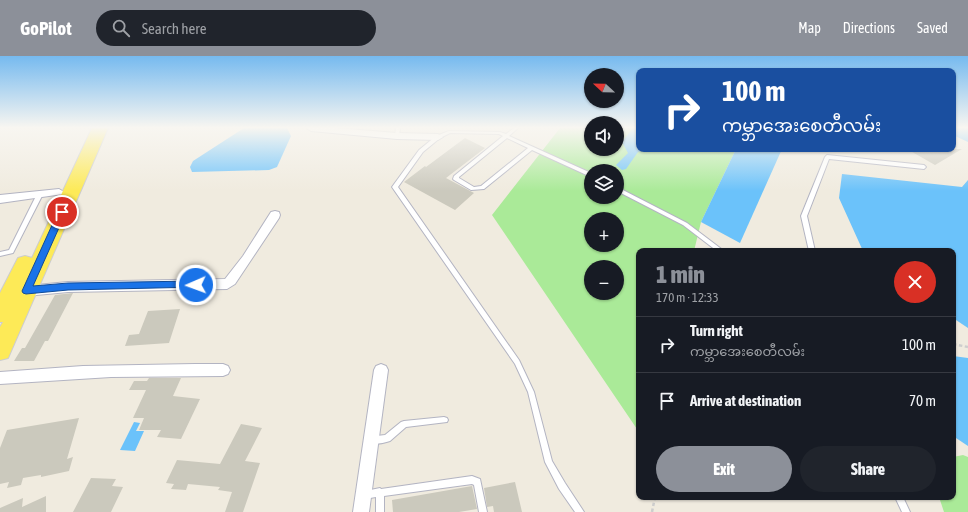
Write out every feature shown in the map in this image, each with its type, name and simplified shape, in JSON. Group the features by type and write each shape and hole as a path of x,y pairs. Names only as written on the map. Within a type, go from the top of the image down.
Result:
{"main road":[{"path":"13,303 81,149"},
{"path":"0,351 13,303 65,188 88,149"}],"street":[{"path":"0,199 40,194 65,188"},
{"path":"13,303 68,287 227,284 231,281 247,259 275,215"},
{"path":"0,378 50,373 120,370 223,370"},
{"path":"361,512 381,370"}],"lane":[{"path":"423,149 395,187 517,362 531,392 549,462 562,486 580,512"},
{"path":"491,149 456,178 473,189 482,188 529,149"},
{"path":"534,149 584,172"},
{"path":"811,248 804,216 827,157 924,167"},
{"path":"624,193 685,224 717,248"},
{"path":"0,254 11,252 40,194"},
{"path":"371,440 387,438 404,424 444,420"},
{"path":"364,495 472,480 477,482 483,512"},
{"path":"380,492 380,512"},
{"path":"900,500 906,512"}],"path":[{"path":"956,345 968,347"},
{"path":"652,512 654,500"}],"green space":[{"path":"543,149 584,149 584,156 624,156 624,149 636,149 636,152 735,152 701,222 695,248 636,248 636,428 492,215"},
{"path":"963,455 968,457 968,512 944,512 940,500 956,500 956,456"}],"water":[{"path":"211,149 285,149 277,167 269,170 192,172 190,167 193,161"},
{"path":"626,149 636,149 636,152 638,152 626,169 624,170 624,164 617,164 628,153"},
{"path":"735,152 781,152 740,243 701,222"},
{"path":"842,174 962,187 968,180 968,328 956,320 956,248 862,248 839,198"},
{"path":"956,356 968,358 968,446 956,438"},
{"path":"134,422 140,423 136,431 144,431 135,451 120,450"}],"building":[{"path":"450,149 483,149 446,178 474,193 455,210 404,182 425,166 426,167"},
{"path":"956,149 962,149 935,165 912,152 956,152"},
{"path":"73,293 48,341 45,341 34,361 14,361 22,348 25,348 55,295"},
{"path":"180,309 169,343 125,346 129,335 139,334 148,311"},
{"path":"149,378 181,378 173,396 200,399 181,439 157,437 161,430 139,430 144,418 133,418 146,390 129,390 134,381 147,381"},
{"path":"79,418 67,459 73,457 69,471 41,477 41,475 23,478 21,485 7,488 9,482 0,484 0,448 7,430"},
{"path":"241,424 262,428 245,461 260,463 243,512 225,512 232,492 218,490 220,487 188,484 186,490 171,489 174,484 166,483 177,460 220,464"},
{"path":"91,478 116,479 112,486 123,487 111,512 73,512"},
{"path":"515,482 522,512 494,512 493,506 487,507 484,488"},
{"path":"472,486 477,509 459,512 393,512 392,500"},
{"path":"46,496 46,512 0,512 0,508 23,498 22,507"}],"route":[{"path":"62,212 26,291 68,287 196,285"}]}
